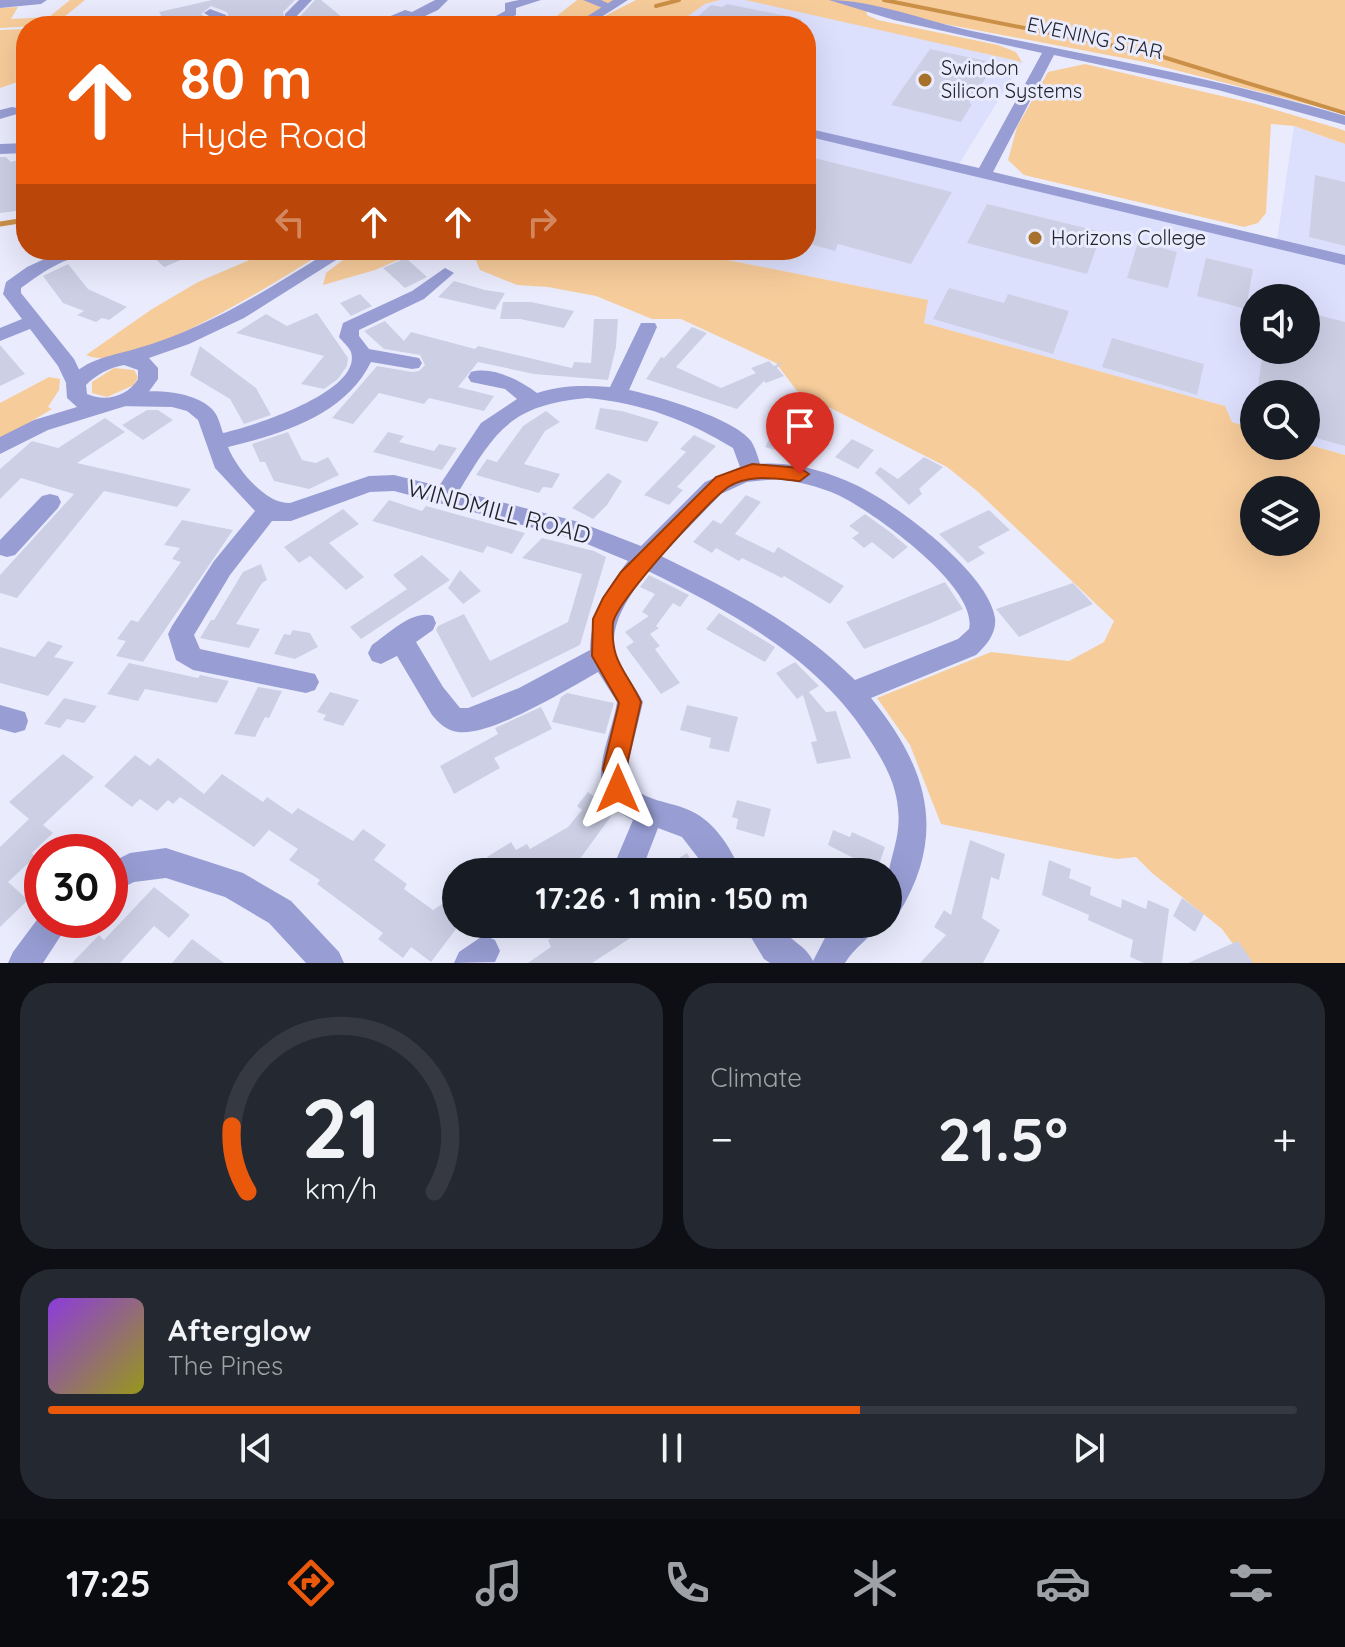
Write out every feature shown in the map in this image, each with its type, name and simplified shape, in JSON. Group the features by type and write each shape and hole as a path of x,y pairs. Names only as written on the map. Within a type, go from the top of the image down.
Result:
{"street":[{"path":"0,4 41,0"},
{"path":"290,16 306,0"},
{"path":"420,16 442,0"},
{"path":"504,3 535,0"},
{"path":"589,0 610,7"},
{"path":"595,16 622,0"},
{"name":"EVENING STAR","path":"835,0 886,15 1227,88 1345,121"},
{"path":"504,3 512,12 504,16"},
{"path":"210,13 217,16"},
{"path":"984,174 1051,49"},
{"path":"816,134 1345,260"},
{"path":"53,260 8,281 12,294 67,364 84,403 172,400 194,406 207,416 223,462 268,510 222,568 181,634 182,646 193,659 306,682"},
{"path":"0,446 41,425 114,403 143,388 162,357 182,342 270,296 327,260"},
{"path":"362,356 349,337 350,327 418,295 445,273"},
{"path":"0,335 33,321"},
{"path":"617,394 648,327"},
{"path":"67,364 101,364 182,342"},
{"path":"362,356 377,355 412,363"},
{"path":"215,442 256,431 327,401 353,376 362,356"},
{"path":"124,359 141,362 172,400"},
{"path":"41,425 86,373 101,364"},
{"path":"478,377 511,384 534,401"},
{"path":"444,496 485,432 505,415 534,401 570,392 617,394 681,413 736,440 745,450 752,471"},
{"path":"717,858 691,826 632,805 615,780 616,757 630,702 603,656 603,619 619,589 713,488 730,477 752,471 786,472 814,478 879,508 938,554 981,611 981,632 967,647 853,693"},
{"name":"WINDMILL ROAD","path":"268,510 291,512 356,487 380,482 582,532 646,559 743,608 790,637 831,670 853,693 902,766 913,800 912,852 902,876"},
{"path":"2,550 50,502"},
{"path":"402,638 441,708 452,718 468,723 603,656"},
{"path":"632,858 650,813"},
{"path":"128,869 166,863 232,884 280,912 328,963"},
{"path":"24,963 43,938"},
{"path":"768,938 775,948 798,963"},
{"path":"828,963 845,938"}],"shaded area":[{"path":"70,0 85,0 65,16 50,16"},
{"path":"577,0 615,0 589,16 557,16"},
{"path":"636,0 720,0 705,4 688,16 605,16"},
{"path":"720,0 747,0 1022,62 959,164 1277,240 1294,126 1345,144 1345,455 1320,448 1320,380 1240,380 1240,425 1232,422 1225,406 923,323 927,300 728,260 816,260 816,16 688,16 705,4"},
{"path":"745,0 1345,0 1345,114 1144,62 866,9 867,15 878,20 998,45 1016,52 1022,62"},
{"path":"18,7 11,19 16,19 16,27 0,28 0,8"},
{"path":"16,29 16,82 0,88 0,30"},
{"path":"1085,64 1256,104 1340,129 1345,131 1345,144 1294,126 1271,124 1266,213 1258,223 1244,227 1024,175 1008,160 1017,127 1048,72"},
{"path":"250,260 311,260 244,300 171,338 107,358 86,355 152,309 198,282"},
{"path":"343,260 398,260 323,285 326,273"},
{"path":"476,260 728,260 928,300 924,323 1225,406 1232,422 1240,425 1240,460 1320,460 1320,448 1345,455 1345,963 1247,963 1222,929 1136,857 1117,859 941,824 910,745 877,698 991,652 1069,661 1104,642 1114,621 977,491 947,467 797,391 776,363 681,319 652,319 596,296 517,285 480,270"},
{"path":"114,368 134,370 138,377 134,385 107,397 92,393 92,382"},
{"path":"49,377 60,379 59,390 48,407 52,409 0,440 0,403"}],"building":[{"path":"212,0 295,0 283,12 284,16 228,16 227,12 211,6 201,14 204,16 161,16 159,12"},
{"path":"315,0 321,0 341,16 300,16"},
{"path":"727,4 786,16 698,16 711,5 722,7"},
{"path":"930,49 996,63 969,103 972,104 961,122 891,105"},
{"path":"0,157 6,157 11,162 16,161 16,211 0,213"},
{"path":"816,158 952,192 911,264 838,244 835,251 816,246"},
{"path":"1315,175 1345,182 1345,246 1309,237"},
{"name":"Horizons College","path":"987,204 1102,232 1087,274 967,243"},
{"path":"1138,242 1177,252 1168,288 1127,278"},
{"path":"1206,258 1253,269 1250,284 1240,284 1240,307 1197,296"},
{"path":"157,260 181,260 164,267"},
{"path":"408,260 427,277 405,288 383,268"},
{"path":"68,264 88,289 127,307 109,320 102,318 96,322 77,315 84,311 63,303 43,276"},
{"path":"454,281 505,293 495,310 438,297"},
{"path":"949,288 1004,303 1008,294 1069,311 1053,354 933,319"},
{"path":"360,294 372,306 351,316 340,303"},
{"path":"503,302 531,302 574,311 564,328 520,319 500,319"},
{"path":"317,313 348,358 347,366 338,379 324,389 301,384 324,356 236,333 266,314 287,326"},
{"path":"1320,316 1345,322 1345,446 1320,439 1320,380 1259,380 1261,364 1320,364"},
{"path":"594,319 618,319 616,347 608,380 534,374 478,362 458,387 494,396 484,411 429,398 424,404 379,393 353,424 332,418 377,366 412,372 419,371 425,365 420,355 384,349 364,331 385,321 404,341 411,332 475,349 478,346 572,368 574,362 591,363"},
{"path":"692,327 707,333 676,367 721,388 756,373 751,368 769,361 774,366 783,362 777,368 784,376 766,383 764,381 737,409 646,379 661,357 664,358"},
{"path":"1112,338 1204,364 1197,395 1102,367"},
{"path":"0,345 25,374 0,386"},
{"path":"200,346 256,388 271,415 244,424 230,399 190,375"},
{"path":"811,399 832,411 819,423 813,419 802,429 789,454 765,447 772,434"},
{"path":"600,408 659,422 647,442 595,429"},
{"path":"147,410 158,410 173,420 143,440 122,425"},
{"path":"546,411 560,422 545,431 524,464 560,474 552,488 543,487 539,493 476,475 487,459 497,462 523,426"},
{"path":"105,418 125,432 77,463 191,489 177,507 104,491 17,598 0,593 0,575 74,494 21,478 0,499 0,469 32,441 58,448"},
{"path":"288,432 302,460 316,463 328,457 339,475 309,489 274,481 252,444"},
{"path":"388,432 404,436 399,442 434,451 439,444 457,448 442,470 373,452"},
{"path":"694,435 716,446 677,487 683,490 669,505 644,495 686,452 680,449"},
{"path":"852,439 874,450 858,469 835,457"},
{"path":"924,457 943,467 919,489 922,494 909,505 875,473 880,467 898,479"},
{"path":"608,473 622,481 607,505 593,519 572,508"},
{"path":"746,495 761,502 735,534 774,553 778,547 844,586 830,604 784,576 782,578 742,558 739,561 716,548 712,553 693,542 713,520 721,524"},
{"path":"389,500 422,511 426,506 525,533 512,554 487,546 483,553 372,521"},
{"path":"343,509 359,524 329,543 364,577 346,590 310,556 299,563 284,547"},
{"path":"989,510 1010,530 978,547 985,553 968,563 939,534"},
{"path":"865,514 908,547 893,559 872,542 864,548 852,538 859,533 849,526"},
{"path":"182,520 233,530 143,662 116,656 126,641 117,639 131,620 138,622 181,562 172,559 180,548 164,545"},
{"path":"542,538 606,557 580,645 472,698 436,630 438,626 464,614 490,661 568,622 582,574 522,558"},
{"path":"422,555 450,580 361,639 350,627 407,589 393,575"},
{"path":"261,564 267,580 236,624 260,629 249,648 200,638 243,572"},
{"path":"460,570 481,591 463,604 448,588"},
{"path":"649,575 689,595 680,607 673,603 656,626 659,628 650,634 660,646 655,649 680,683 661,694 626,647 634,642 625,632 649,616 642,612 655,594 640,587"},
{"path":"945,582 963,609 931,623 864,649 846,622"},
{"path":"1073,583 1093,604 1019,637 996,609"},
{"path":"719,613 775,647 765,662 706,629"},
{"path":"293,630 310,633 318,647 295,659 274,654 284,634 290,635"},
{"path":"48,641 63,646 54,657 74,662 48,696 0,683 0,647 35,657"},
{"path":"795,662 819,686 809,692 826,712 836,711 851,758 817,764 811,742 817,741 803,695 797,699 776,673"},
{"path":"129,663 198,678 200,675 229,681 217,703 145,689 138,701 107,694"},
{"path":"258,687 282,691 269,718 265,717 255,737 234,734"},
{"path":"330,692 359,700 343,726 323,720 326,715 317,712"},
{"path":"567,693 614,703 605,734 552,722 561,697"},
{"path":"64,698 97,706 84,723 67,719 60,728 44,724"},
{"path":"687,705 738,717 729,752 709,748 711,738 680,730"},
{"path":"541,707 552,729 494,758 500,768 454,794 440,766 498,734 495,728"},
{"path":"63,754 94,777 43,825 52,834 24,834 24,867 8,882 24,896 24,904 0,927 0,847 29,819 9,802"},
{"path":"135,755 150,766 158,758 204,794 222,774 263,802 267,797 292,814 298,808 353,841 363,829 386,845 374,860 407,884 404,889 433,910 442,904 442,938 449,938 431,962 411,947 403,958 378,939 383,933 317,884 320,880 289,860 298,849 269,830 254,847 180,797 173,804 168,800 157,811 140,799 132,807 104,786"},
{"path":"588,792 614,812 581,858 488,858 511,842 516,850 527,844 530,849 568,827 582,810 577,806"},
{"path":"737,800 771,809 764,837 736,829 738,819 732,817"},
{"path":"833,830 850,837 852,832 885,847 881,858 853,858 828,845"},
{"path":"970,840 1005,854 999,880 991,877 982,918 1000,930 983,963 920,963 946,935 934,927 944,910 951,915"},
{"path":"1049,860 1071,869 1069,878 1091,887 1090,895 1121,908 1122,899 1146,909 1148,900 1169,909 1162,963 1144,963 1130,957 1133,940 1088,920 1089,915 1042,895"},
{"path":"154,887 190,915 169,938 154,926 120,963 72,963 96,938 128,938 128,915"},
{"path":"1182,898 1204,914 1195,932 1173,916"},
{"path":"630,938 592,963 528,963 551,947 548,940"},
{"path":"192,939 224,963 172,963"},
{"path":"1238,941 1253,963 1188,963 1231,944"}],"waterway":[{"path":"656,6 679,0"},
{"path":"884,0 1150,53 1345,113"},
{"path":"0,224 16,222"}],"place":[{"name":"Swindon Silicon Systems","path":"925,80"},
{"name":"Horizons College","path":"1035,238"}],"route":[{"path":"618,789 614,769 630,702 603,656 602,633 603,619 619,589 722,482 752,471 800,474"}]}
